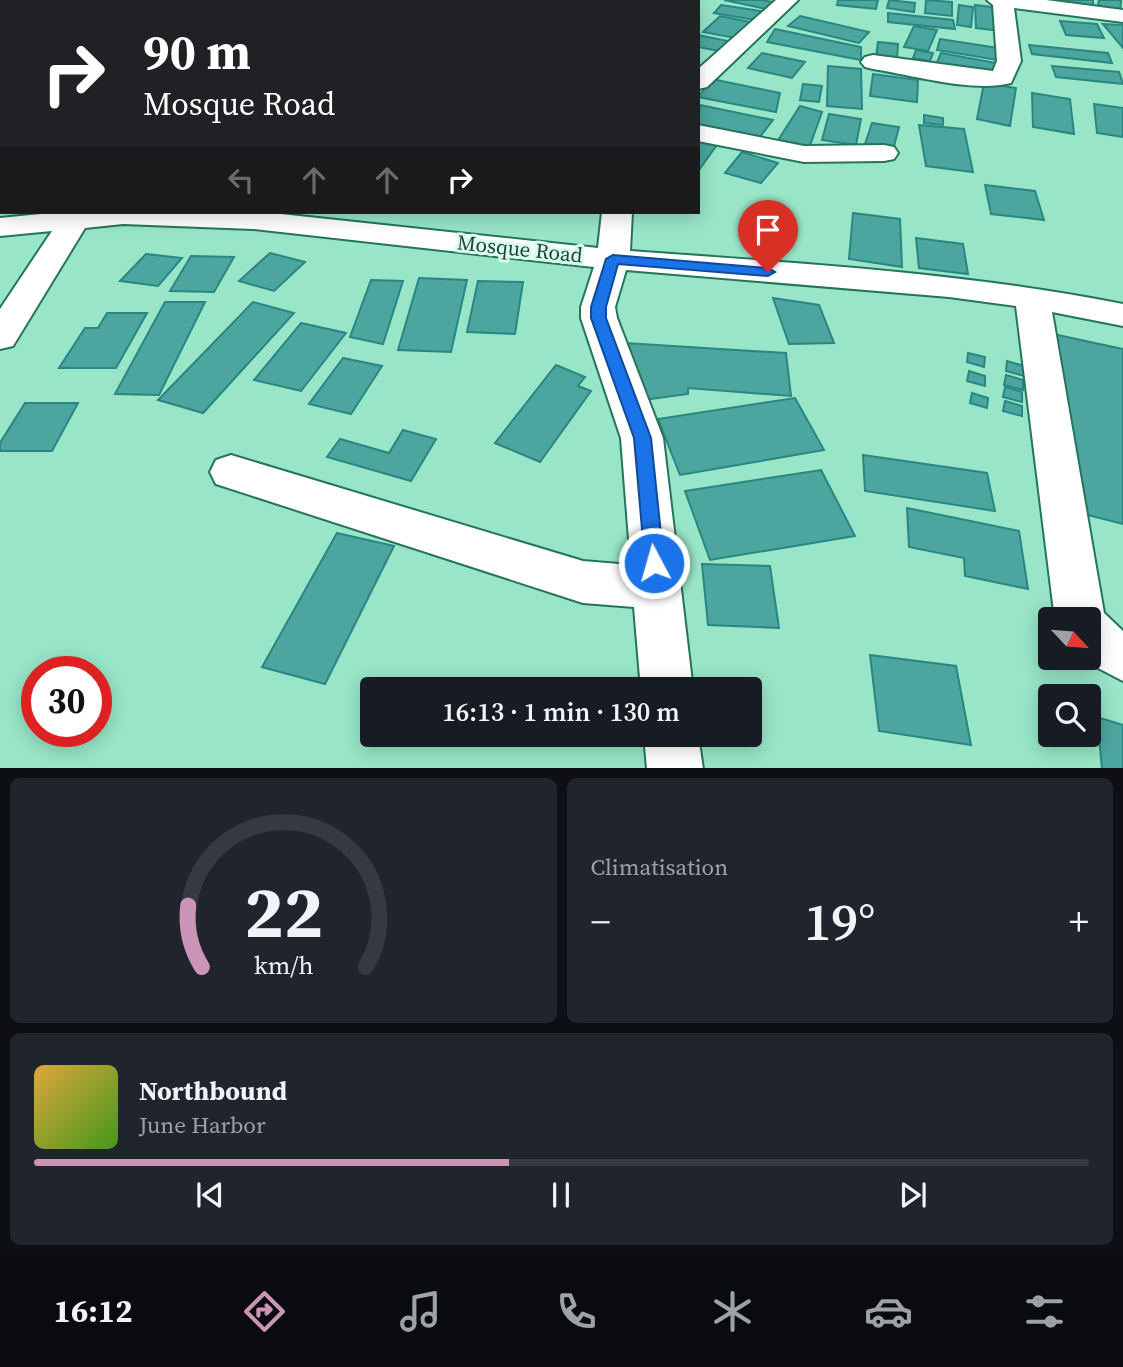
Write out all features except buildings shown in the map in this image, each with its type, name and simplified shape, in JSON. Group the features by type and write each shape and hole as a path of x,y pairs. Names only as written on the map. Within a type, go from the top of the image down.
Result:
{"street":[{"path":"700,80 788,0"},
{"path":"997,0 1123,16"},
{"path":"873,62 980,78 1002,78 1009,61 1003,1"},
{"path":"700,133 804,154 884,153"},
{"name":"Mosque Road","path":"0,227 116,214 451,227 613,259 949,286 1123,315"},
{"path":"617,214 613,259 598,307 599,318 642,438 666,677"},
{"path":"0,337 76,218"},
{"path":"1032,298 1078,607"},
{"path":"231,472 583,582 657,588"},
{"path":"1101,646 1123,657"},
{"path":"672,747 675,768"}],"route":[{"path":"654,563 642,438 599,318 598,307 613,259 768,272"}]}
